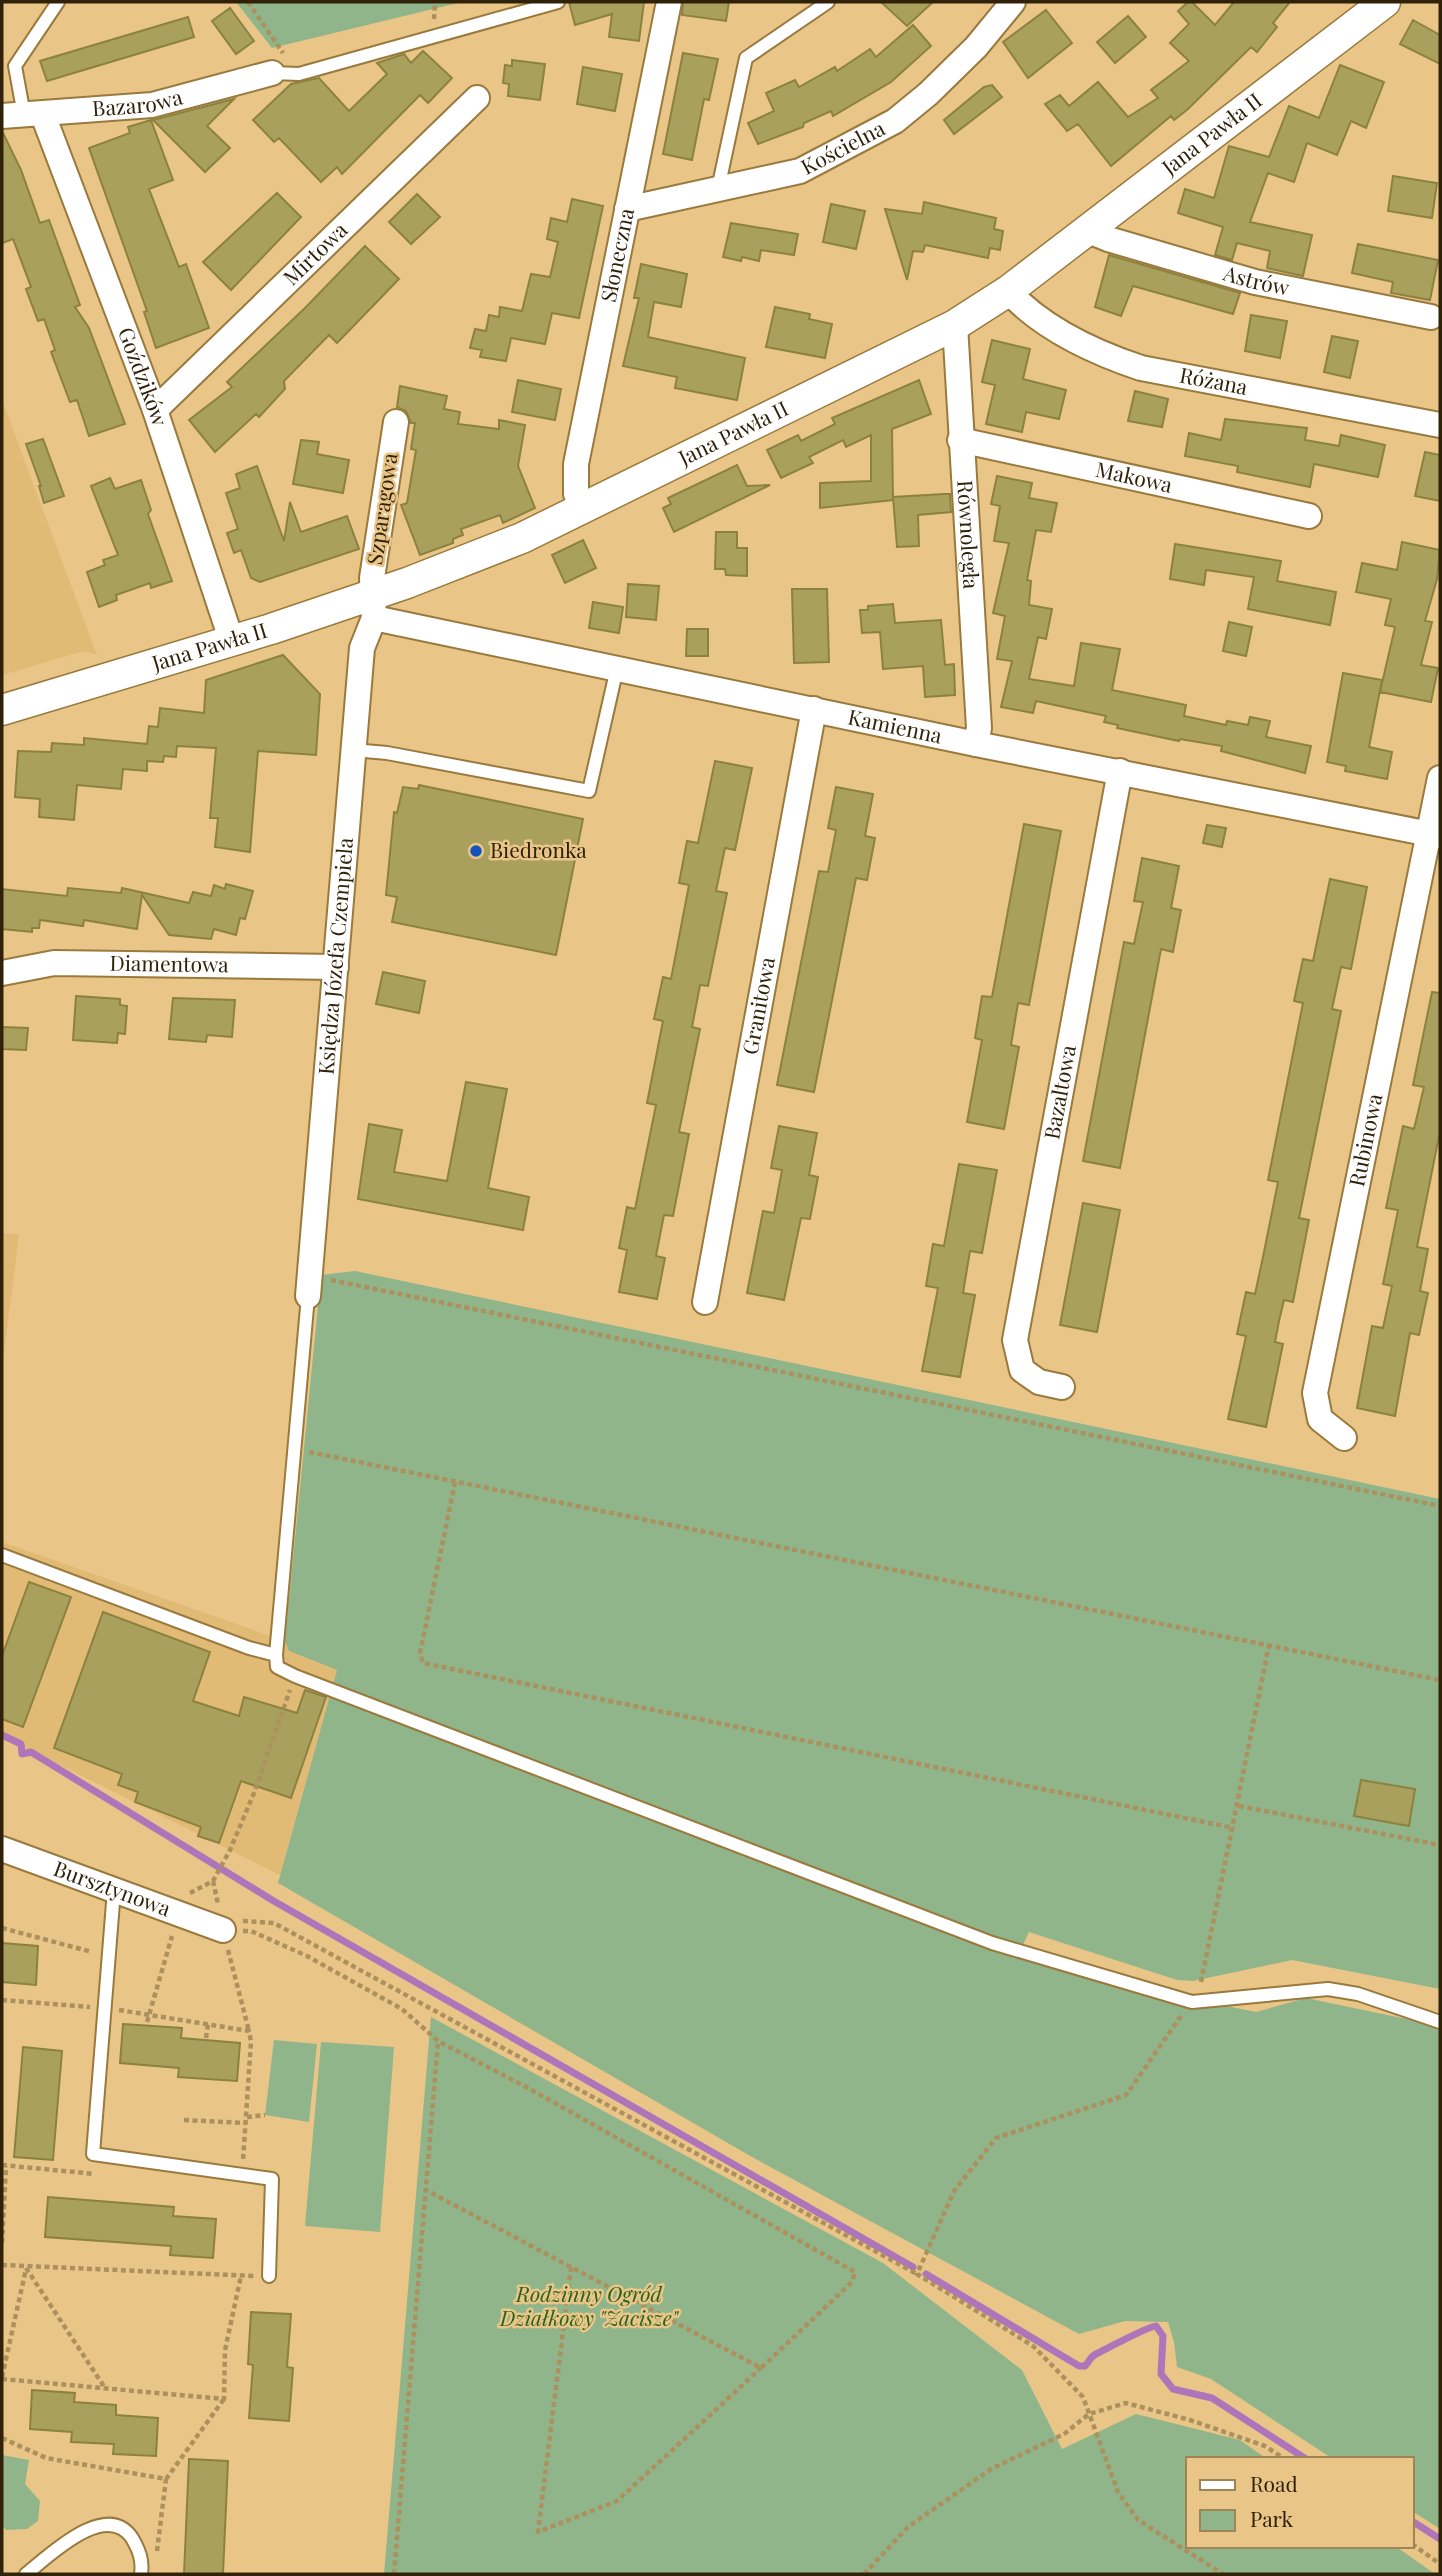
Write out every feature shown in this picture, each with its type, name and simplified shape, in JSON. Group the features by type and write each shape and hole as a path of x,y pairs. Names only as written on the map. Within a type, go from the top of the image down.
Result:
{"street":[{"name":"Słoneczna","path":"584,508 576,494 576,464 669,2"},
{"name":"Kościelna","path":"627,209 800,171 895,121 928,94 976,47 1013,2"},
{"name":"Jana Pawła II","path":"2,710 232,642 373,607 584,508 955,325 1008,291 1385,2"},
{"name":"Bazarowa","path":"23,115 152,105 276,66"},
{"name":"Mirtowa","path":"155,410 477,98"},
{"name":"Goździków","path":"23,115 155,410 232,642"},
{"name":"Astrów","path":"1086,230 1108,239 1255,282 1431,317"},
{"name":"Różana","path":"1008,291 1030,314 1113,359 1141,368 1440,425"},
{"name":"Równoległa","path":"955,325 979,729 976,744"},
{"name":"Szparagowa","path":"373,607 396,422"},
{"name":"Makowa","path":"960,440 1309,516"},
{"name":"Kamienna","path":"373,607 617,668 976,744 1435,834"},
{"name":"Księdza Józefa Czempiela","path":"309,1287 362,648 373,607"},
{"name":"Granitowa","path":"705,1301 814,709"},
{"name":"Bazaltowa","path":"1062,1387 1039,1382 1022,1370 1015,1339 1119,771"},
{"name":"Rubinowa","path":"1344,1438 1320,1419 1315,1393 1419,873 1435,834 1440,778"},
{"name":"Diamentowa","path":"2,973 54,963 336,967"},
{"name":"Bursztynowa","path":"2,1849 223,1930"}],"lane":[{"path":"23,115 15,66 58,2"},
{"path":"276,66 299,74 558,2"},
{"path":"719,189 746,58 828,2"},
{"path":"353,750 387,753 589,791 617,668"},
{"path":"309,1287 293,1450 277,1667 992,1943 1192,2001 1328,1989 1358,1994 1440,2022"},
{"path":"2,1555 249,1648 276,1655"},
{"path":"114,1890 93,2154 272,2179 269,2276"},
{"path":"26,2574 72,2538 101,2526 119,2527 128,2533 141,2555 142,2571"}],"path":[{"path":"248,2 284,54 276,66"},
{"path":"309,1287 1440,1506"},
{"path":"293,1450 1440,1680"},
{"path":"455,1482 420,1653 423,1662 1234,1828"},
{"path":"1194,1982 1203,1982 1269,1645"},
{"path":"213,1881 230,1850 254,1793 295,1676"},
{"path":"1239,1806 1440,1845"},
{"path":"147,2022 179,1914"},
{"path":"223,1930 248,1919 274,1923 917,2274 1033,2346 1083,2397 1118,2492 1138,2520 1223,2574"},
{"path":"2,1928 109,1956"},
{"path":"223,1930 249,2031 247,2120 241,2175"},
{"path":"223,1930 251,1931 307,1956 402,2010 438,2041 542,2096 855,2272 852,2282 617,2501 538,2532 571,2267"},
{"path":"2,2000 105,2008 249,2031"},
{"path":"917,2274 954,2191 996,2138 1126,2095 1192,2001"},
{"path":"206,2038 208,2024"},
{"path":"394,2574 438,2041"},
{"path":"184,2120 247,2120 265,2115"},
{"path":"2,2243 6,2166"},
{"path":"426,2190 761,2368"},
{"path":"2,2265 269,2276"},
{"path":"26,2268 2,2378 224,2399"},
{"path":"26,2268 105,2388"},
{"path":"142,2571 156,2559 166,2479 224,2399 225,2350 241,2276"},
{"path":"864,2574 908,2527 990,2469 1064,2434 1089,2414 1126,2403 1190,2420 1253,2442 1281,2457"},
{"path":"2,2438 46,2458 166,2479"},
{"path":"1414,2545 1440,2564"}],"shaded area":[{"path":"2,400 97,655 84,651 2,675"},
{"path":"2,1233 19,1235 2,1368"},
{"path":"2,1542 285,1641 289,1651 337,1670 280,1875 2,1736"}],"green space":[{"path":"236,2 462,2 272,48"},
{"path":"355,1271 1440,1499 1440,1989 1292,1960 1193,1981 1177,1980 1029,1932 1022,1947 1147,1990 1256,2012 1306,1998 1440,2026 1440,2529 1414,2512 1414,2457 1330,2457 1211,2379 1177,2367 1168,2322 1125,2321 1079,2334 752,2157 278,1883 337,1670 289,1651 285,1641 321,1275"},
{"name":"Rodzinny Ogród Działkowy \"Zacisze\"","path":"431,2017 883,2263 1022,2370 1062,2449 1136,2414 1240,2440 1264,2457 1186,2457 1186,2548 1398,2548 1435,2574 384,2574"},
{"path":"274,2040 317,2044 309,2122 265,2115"},
{"path":"321,2042 394,2047 380,2232 305,2226"},
{"path":"2,2455 29,2460 25,2484 40,2501 38,2521 27,2529 6,2530 2,2525"}],"building":[{"path":"569,2 644,2 639,41 609,37 612,14 575,25"},
{"path":"683,2 729,2 726,21 682,15"},
{"path":"881,2 933,2 907,26"},
{"path":"1188,2 1192,2 1215,25 1234,2 1290,2 1273,23 1277,27 1257,52 1251,47 1188,109 1174,120 1171,116 1111,166 1078,124 1067,131 1045,104 1060,95 1069,106 1098,82 1128,117 1158,98 1151,90 1189,61 1170,43 1189,24 1178,11"},
{"path":"230,8 254,41 236,54 212,21"},
{"path":"1046,10 1072,43 1028,78 1003,42"},
{"path":"1128,16 1146,37 1115,63 1097,42"},
{"path":"188,17 194,37 47,81 40,61"},
{"path":"1413,20 1440,35 1440,64 1400,44"},
{"path":"913,25 931,46 891,82 833,116 831,111 804,123 803,127 758,144 748,123 774,111 766,93 795,80 799,87 835,67 837,71 870,49 876,57"},
{"path":"423,51 452,78 428,103 420,95 342,174 337,167 321,182 279,138 274,142 253,120 291,84 319,78 349,111 387,74 377,63 404,54 411,63"},
{"path":"683,53 718,59 709,100 704,99 692,160 663,154"},
{"path":"512,60 545,64 540,100 508,96 509,84 503,83 505,65 512,66"},
{"path":"1340,65 1384,82 1366,128 1351,121 1337,155 1307,143 1294,182 1268,173 1250,222 1312,235 1303,276 1267,268 1270,251 1237,243 1232,260 1215,255 1223,227 1178,213 1185,189 1214,198 1229,146 1269,157 1289,106 1319,118"},
{"path":"583,67 622,74 615,111 577,104"},
{"path":"992,85 1002,97 954,134 944,120 984,87"},
{"path":"234,99 207,126 230,148 205,172 153,120"},
{"path":"151,120 173,180 149,189 179,267 186,264 209,328 156,348 144,312 147,311 89,148 130,133 128,127"},
{"path":"2,131 21,170 40,223 49,220 80,305 75,307 89,328 125,424 89,436 77,400 70,402 51,352 55,350 44,319 38,321 26,289 31,287 13,239 2,243"},
{"path":"1393,176 1437,183 1432,218 1388,211"},
{"path":"277,193 301,217 231,290 203,262"},
{"path":"417,194 440,217 411,244 389,222"},
{"path":"572,199 603,206 579,318 552,313 545,344 511,338 506,361 480,357 482,350 470,348 475,329 486,331 489,315 499,317 500,307 522,311 531,274 550,277 558,242 547,239 551,218 567,222"},
{"path":"924,202 996,218 994,229 1003,231 1000,250 990,248 988,258 925,245 923,252 913,251 907,280 885,209 922,214"},
{"path":"831,204 865,211 856,249 823,242"},
{"path":"731,223 798,234 794,255 761,250 759,261 723,257"},
{"path":"1358,244 1438,260 1430,300 1391,293 1393,282 1352,273"},
{"path":"365,246 399,279 337,343 329,335 284,381 285,389 259,417 256,414 215,452 189,420 232,387 227,382"},
{"path":"1109,255 1240,293 1233,314 1133,286 1121,316 1095,307"},
{"path":"641,264 687,274 681,307 654,302 648,337 745,358 737,400 675,388 677,377 623,366 639,298 634,298"},
{"path":"775,307 810,314 809,319 832,324 825,358 766,347"},
{"path":"1251,315 1287,321 1280,358 1245,351"},
{"path":"1332,336 1358,341 1350,378 1324,372"},
{"path":"992,340 1030,349 1023,379 1066,390 1059,419 1026,412 1022,432 986,424 995,385 982,382"},
{"path":"518,380 561,389 555,420 512,412"},
{"path":"919,380 931,414 892,429 893,500 820,508 820,483 871,481 871,435 846,447 843,440 809,457 813,463 781,478 767,450 798,435 801,441 835,424 832,418"},
{"path":"400,386 447,396 444,409 460,412 458,424 499,429 499,420 525,425 518,466 535,508 503,523 500,515 461,529 463,535 453,539 453,543 420,555 401,505 407,503 416,450 411,449 415,423 411,423 406,411 397,407"},
{"path":"1135,391 1168,399 1162,427 1128,421"},
{"path":"1225,419 1307,428 1305,440 1339,446 1341,435 1385,445 1378,477 1314,464 1310,487 1237,472 1238,466 1185,456 1189,433 1221,440"},
{"path":"43,439 64,496 44,503 26,444"},
{"path":"301,440 319,442 317,454 349,460 343,493 293,484"},
{"path":"1425,452 1440,455 1440,501 1415,496"},
{"path":"737,465 747,486 770,485 674,532 663,508 671,504 668,498"},
{"path":"257,466 284,541 290,502 301,532 347,516 359,549 260,582 251,578 241,550 234,553 227,533 238,529 226,493 240,488 236,474"},
{"path":"997,476 1032,483 1029,498 1057,503 1051,532 1036,530 1027,580 1031,581 1029,605 1052,609 1046,639 1038,637 1029,679 1074,686 1081,643 1120,649 1112,690 1186,705 1184,716 1226,725 1227,721 1248,725 1250,717 1270,721 1266,737 1311,746 1305,773 1221,751 1222,746 1180,739 1179,741 1117,728 1118,725 1104,722 1106,716 1036,701 1033,713 1001,707 1012,661 997,659 1005,616 993,613 1009,543 994,541 1000,506 991,504"},
{"path":"110,478 115,489 141,480 151,510 148,514 172,581 151,588 150,583 116,595 117,600 99,607 87,572 105,565 103,560 118,555 91,486"},
{"path":"950,494 951,512 918,515 919,546 897,547 893,497"},
{"path":"716,532 737,532 737,548 747,548 747,576 726,575 725,569 715,569"},
{"path":"583,540 596,568 565,583 552,555"},
{"path":"1402,542 1440,550 1437,579 1425,621 1432,622 1421,665 1438,668 1431,702 1380,692 1395,627 1385,625 1391,599 1356,592 1362,563 1397,570"},
{"path":"1175,544 1281,561 1277,581 1336,592 1330,625 1248,609 1254,577 1206,570 1204,585 1170,579"},
{"path":"628,584 659,586 656,620 626,617"},
{"path":"792,589 827,589 829,662 794,663"},
{"path":"593,602 623,607 619,633 589,628"},
{"path":"893,604 895,623 941,620 945,665 954,664 955,695 925,697 923,666 883,669 880,632 862,633 860,610 868,610 868,606"},
{"path":"1229,622 1252,627 1246,656 1223,651"},
{"path":"687,629 708,629 708,656 686,656"},
{"path":"283,655 320,694 316,755 258,751 250,852 215,847 218,818 210,818 216,748 177,746 176,757 164,756 163,762 147,761 147,771 123,769 121,789 77,785 74,820 39,817 40,799 15,797 18,751 51,752 52,743 84,745 84,738 147,744 149,726 158,727 160,708 204,713 206,680"},
{"path":"1343,673 1382,680 1369,747 1392,752 1387,779 1345,771 1346,766 1327,762"},
{"path":"715,761 752,768 735,850 725,848 716,891 727,893 708,986 700,985 692,1027 700,1029 679,1132 689,1134 673,1216 664,1215 660,1235 656,1256 665,1258 657,1299 619,1292 627,1250 619,1248 627,1207 635,1209 656,1105 647,1103 663,1021 654,1019 663,977 671,979 689,885 679,883 687,841 698,843"},
{"path":"419,785 583,819 556,955 392,922 397,897 386,895 394,812 397,813 403,787 418,789"},
{"path":"836,787 873,794 865,836 875,838 867,880 856,878 814,1092 777,1085 819,871 828,872 836,830 828,828"},
{"path":"1024,824 1061,831 1029,1005 1018,1003 1011,1045 1019,1047 1004,1129 967,1122 982,1040 975,1038 982,996 992,997"},
{"path":"1207,825 1226,828 1222,847 1203,843"},
{"path":"1142,858 1179,866 1171,908 1181,910 1173,952 1161,949 1120,1168 1083,1161 1124,942 1134,944 1143,902 1134,901"},
{"path":"1330,879 1367,887 1351,969 1341,967 1332,1009 1341,1011 1299,1218 1309,1220 1293,1302 1284,1300 1279,1321 1275,1342 1283,1344 1266,1427 1228,1419 1246,1336 1237,1334 1246,1292 1255,1294 1278,1182 1268,1180 1303,1003 1294,1001 1303,959 1313,961"},
{"path":"226,884 253,891 245,919 240,918 236,935 214,929 211,939 169,935 142,895 137,929 84,920 83,926 40,920 39,928 32,928 32,932 2,929 2,889 67,896 68,888 121,893 122,888 189,903 193,892 211,896 214,885 225,889"},
{"path":"383,972 425,981 419,1013 376,1004"},
{"path":"1432,992 1440,993 1440,1131 1417,1247 1428,1249 1420,1291 1428,1293 1419,1335 1410,1333 1395,1416 1357,1408 1372,1326 1383,1328 1392,1286 1383,1284 1398,1210 1386,1208 1403,1126 1414,1129 1424,1087 1413,1085"},
{"path":"76,996 120,999 120,1005 127,1006 125,1034 118,1033 117,1043 73,1040"},
{"path":"173,998 235,1000 232,1037 207,1035 206,1042 169,1039"},
{"path":"2,1027 28,1028 26,1050 2,1049"},
{"path":"466,1082 507,1089 488,1188 529,1197 523,1230 358,1199 369,1124 402,1130 394,1172 447,1181"},
{"path":"779,1126 817,1133 809,1175 818,1177 810,1219 801,1218 784,1300 747,1293 763,1211 774,1213 782,1170 771,1168"},
{"path":"959,1164 997,1170 982,1253 970,1251 963,1293 975,1295 960,1377 922,1371 938,1288 926,1286 933,1244 944,1246"},
{"path":"1083,1203 1120,1210 1097,1332 1060,1325"},
{"path":"29,1582 71,1597 23,1727 2,1719 2,1656"},
{"path":"103,1612 210,1652 193,1701 239,1716 244,1697 297,1713 305,1690 326,1697 291,1798 241,1781 219,1843 198,1836 201,1827 135,1802 138,1792 118,1785 122,1774 54,1748"},
{"path":"1361,1780 1415,1789 1409,1826 1354,1816"},
{"path":"2,1943 38,1946 36,1985 2,1982"},
{"path":"123,2024 182,2028 181,2038 240,2043 237,2081 178,2077 179,2068 120,2063"},
{"path":"23,2047 62,2051 53,2160 14,2157"},
{"path":"48,2197 174,2207 173,2216 216,2219 213,2258 170,2255 171,2246 45,2237"},
{"path":"251,2312 291,2314 287,2367 293,2368 289,2421 249,2418 253,2365 248,2364"},
{"path":"32,2390 75,2393 74,2402 116,2405 116,2415 158,2418 156,2456 113,2454 114,2444 71,2442 72,2432 30,2429"},
{"path":"189,2459 228,2461 223,2574 184,2574"}],"waterway":[{"path":"2,1735 21,1744 22,1754 31,1752 272,1900 913,2267"},
{"path":"926,2274 1079,2366 1085,2366 1096,2354 1156,2326 1163,2336 1161,2374 1173,2389 1212,2398 1303,2457"},
{"path":"1414,2522 1440,2539"}],"place":[{"name":"Biedronka","path":"476,851"}]}
